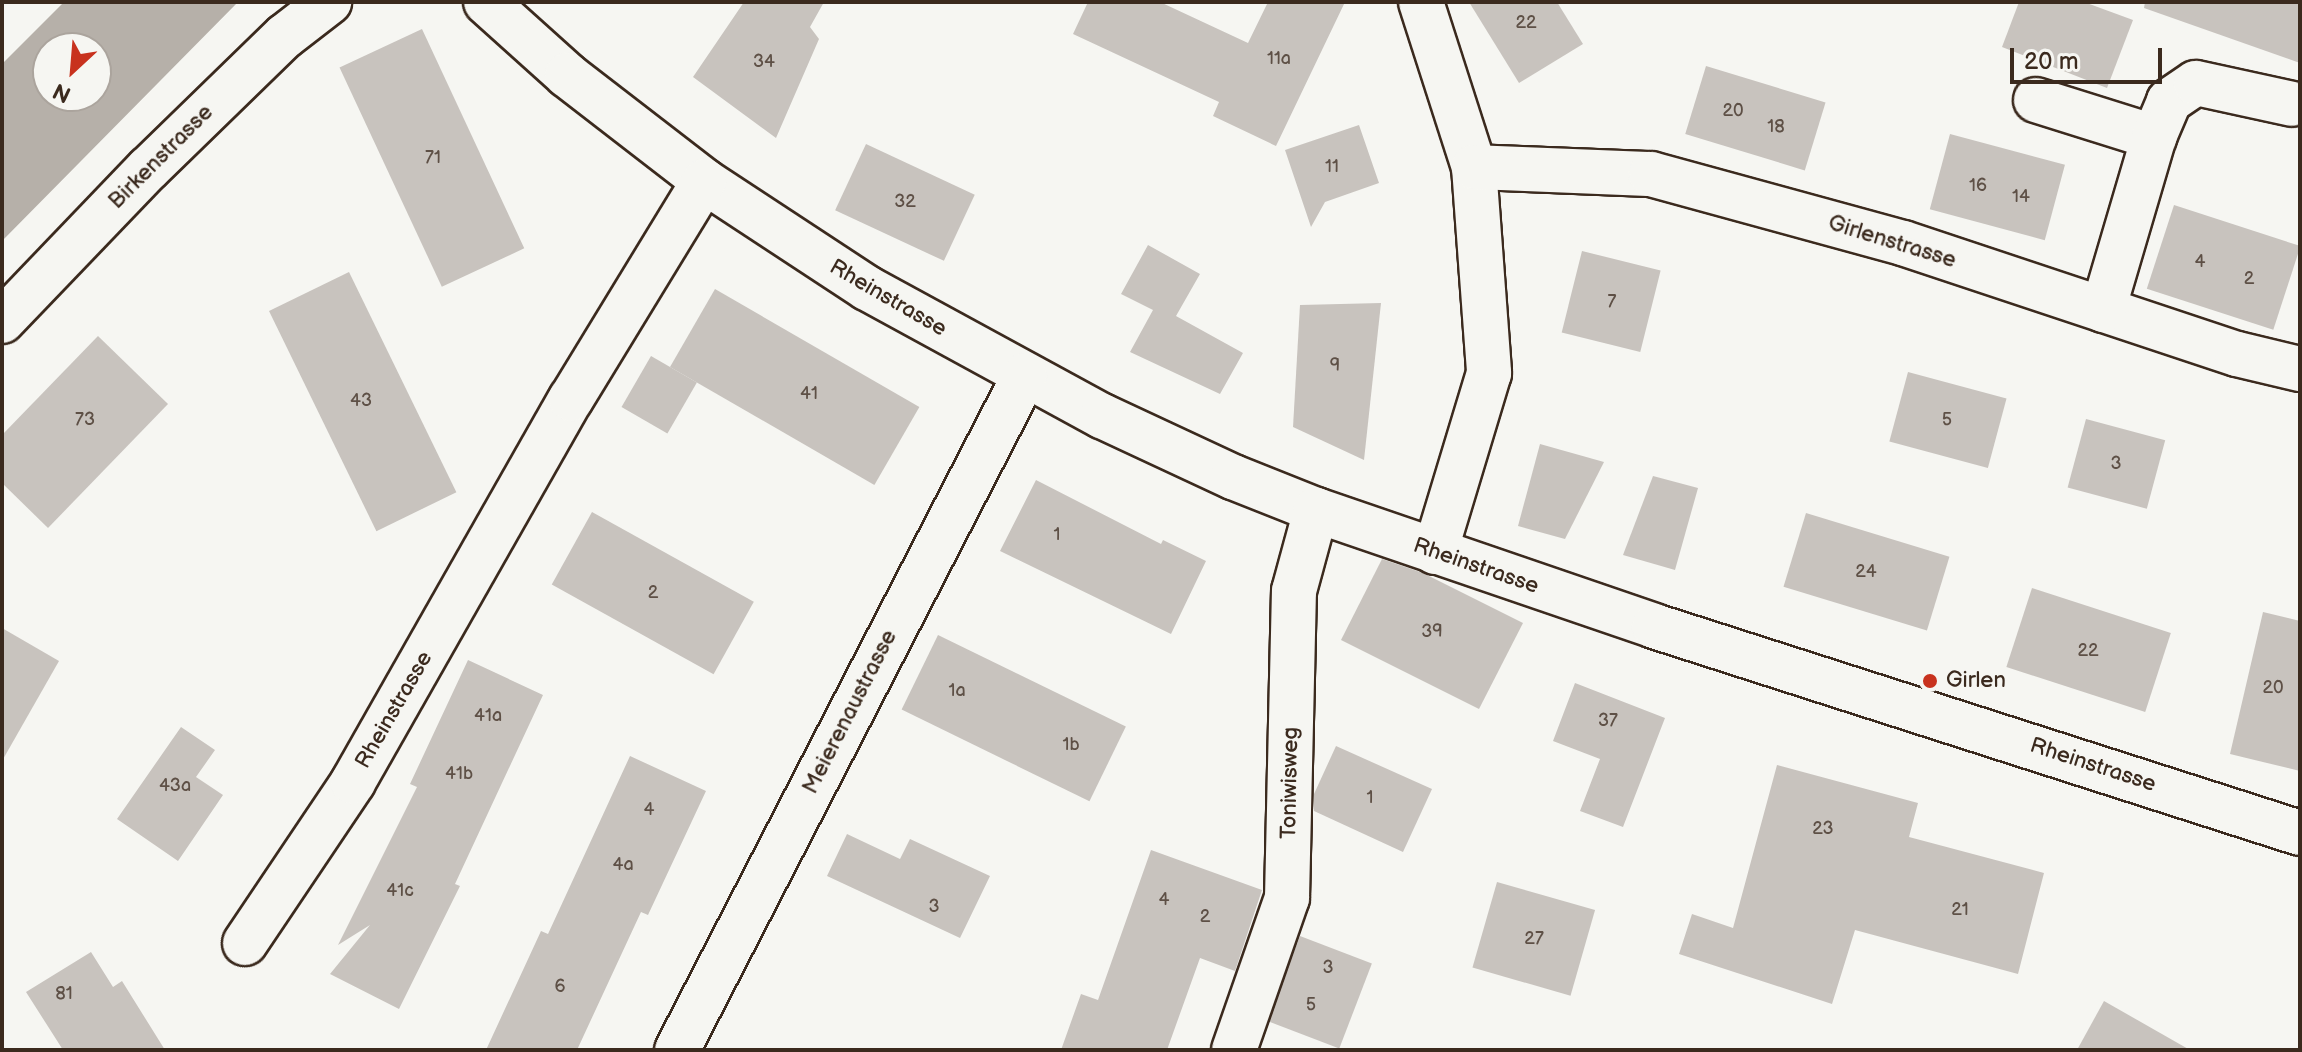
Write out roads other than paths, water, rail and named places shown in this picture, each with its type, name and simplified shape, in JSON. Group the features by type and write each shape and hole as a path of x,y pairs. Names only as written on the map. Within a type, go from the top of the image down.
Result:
{"street":[{"name":"Birkenstrasse","path":"2,321 171,147 285,36 329,2"},
{"name":"Rheinstrasse","path":"486,2 567,75 704,181 867,288 1025,375 1233,477 1435,552 2300,833"},
{"path":"1421,2 1474,167 1489,373 1435,552"},
{"path":"2103,310 2154,137 2169,101 2196,83 2292,104"},
{"path":"2036,100 2154,137"},
{"name":"Girlenstrasse","path":"1474,167 1651,174 1903,243 2237,354 2300,369"},
{"name":"Rheinstrasse","path":"245,943 353,782 571,399 704,181"},
{"name":"Meierenaustrasse","path":"677,1050 1025,375"},
{"name":"Toniwisweg","path":"1234,1050 1287,898 1294,591 1316,510"}],"place":[{"name":"Girlen","path":"1930,681"}]}
